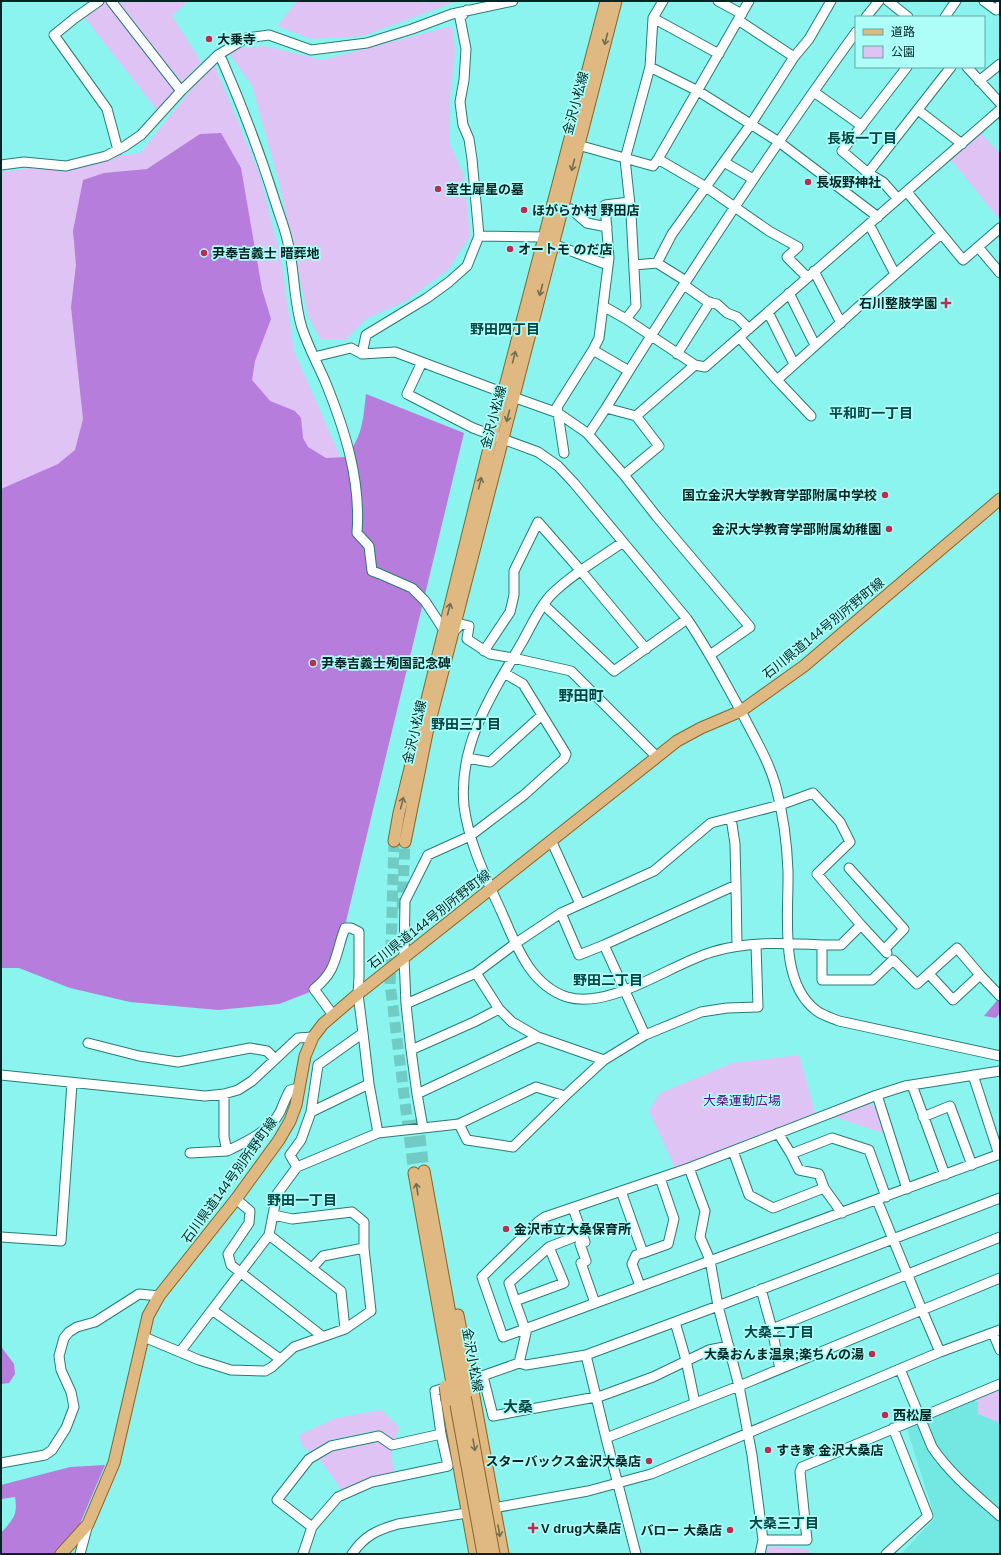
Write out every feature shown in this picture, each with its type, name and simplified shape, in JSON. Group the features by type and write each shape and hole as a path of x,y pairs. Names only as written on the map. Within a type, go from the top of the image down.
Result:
{"main road":[{"name":"金沢小松線","path":"399,842 401,805 448,631 549,240 606,1"},
{"name":"金沢小松線","path":"549,240 578,145 616,1"},
{"name":"石川県道144号別所野町線","path":"61,1554 88,1524 114,1463 148,1316 159,1296 236,1199 279,1140 290,1121 296,1105 305,1056 313,1037 323,1024 404,957 677,741 701,728 741,711 804,666 1000,499"},
{"name":"金沢小松線","path":"483,1554 457,1381 432,1214 419,1172 420,1205 457,1381 494,1554"},
{"path":"474,1554 447,1401 457,1381 473,1391 503,1554"}],"street":[{"path":"99,1 54,35 107,109 118,150"},
{"path":"111,1 181,91"},
{"path":"1,165 24,162 66,166 106,156 118,150 140,135 181,91 218,55 246,38 269,35 310,50 367,43 412,29 452,14 513,1"},
{"path":"626,319 636,306 625,159 650,67 653,18 662,1"},
{"path":"718,1 794,57"},
{"path":"578,145 653,166 658,160 749,1"},
{"path":"657,263 672,234 751,124 794,57 809,39 831,1"},
{"path":"867,16 878,1"},
{"path":"888,1 907,16"},
{"path":"946,16 956,1"},
{"path":"984,1 996,10 1000,5"},
{"path":"362,354 366,335 427,298 449,282 467,266 479,236 472,159 469,140 463,125 460,102 466,63 466,49 460,18 467,10"},
{"path":"653,18 719,54"},
{"path":"587,432 590,432 606,408 628,371 753,179 855,33"},
{"path":"218,55 222,60 247,120 266,171 287,239 292,260 297,310 303,330 346,438 354,472 358,508 357,533 369,546 372,571 412,588 425,601 448,631 461,624 469,626 467,639 484,651 490,654 571,671 657,757"},
{"path":"979,81 1000,64"},
{"path":"650,67 698,91 751,124 778,142 878,217"},
{"path":"898,199 883,182 868,173 842,151 907,68"},
{"path":"868,173 950,68"},
{"path":"968,68 1000,103"},
{"path":"814,92 862,126"},
{"path":"918,110 962,144"},
{"path":"603,306 626,319 695,365 705,367 1000,110"},
{"path":"658,160 706,186 769,231 798,247 787,257 810,274 840,323"},
{"path":"724,162 753,179"},
{"path":"907,192 963,260 999,230"},
{"path":"564,453 557,407 599,338 609,258 604,205 629,202"},
{"path":"571,209 587,223 606,227"},
{"path":"869,224 895,274"},
{"path":"777,380 942,234"},
{"path":"479,236 549,240 608,265"},
{"path":"978,247 1000,273"},
{"path":"634,265 657,263 710,302 717,304 727,313 737,317 750,329"},
{"path":"789,293 815,346"},
{"path":"677,354 710,302"},
{"path":"768,312 794,364"},
{"path":"739,338 811,416"},
{"path":"314,357 351,348 362,354 395,352 558,412 587,432 750,627 710,655"},
{"path":"593,350 628,371"},
{"path":"422,362 407,394 473,428 538,452 558,466 574,483 687,619 710,655 763,754 776,786 787,857 787,943 793,972 803,995 818,1011 839,1022 1000,1056"},
{"path":"636,416 695,365"},
{"path":"606,408 636,416 659,446 624,475"},
{"path":"484,651 510,612 514,595 514,571 538,522 646,648"},
{"path":"623,542 563,584 549,597 504,673 479,720 472,738 467,758 463,790 464,807 470,836 520,955 549,988 567,997 583,999 604,997 624,990 711,952 737,946 787,943 841,945 861,925"},
{"path":"544,606 614,672 687,619"},
{"path":"423,1128 411,1050 406,1004 404,957 405,901 428,855 470,836 524,795 564,758 566,754 523,684 504,673"},
{"path":"467,758 490,762 542,715"},
{"path":"406,1004 476,973 516,943 561,913 654,871 711,823 780,805 814,793 840,822 850,842 817,874 861,925 917,984 957,948 980,976 1000,996"},
{"path":"731,818 735,844 737,946"},
{"path":"551,840 580,904"},
{"path":"849,868 904,929 884,950"},
{"path":"561,913 579,955 736,885"},
{"path":"333,1015 314,990 323,982 332,970 346,928 351,928 359,932 358,994 369,1084 378,1133"},
{"path":"604,945 645,1035"},
{"path":"459,1124 468,1140 513,1147 604,1060 645,1035 701,1012 727,1008 758,1007 756,945"},
{"path":"822,945 822,980 872,980 894,960"},
{"path":"476,973 499,1009 512,1022 538,1037 604,1060"},
{"path":"928,974 953,1000 980,976"},
{"path":"411,1050 474,1022 499,1009"},
{"path":"297,1167 290,1156 301,1140 311,1112 318,1065 363,1033"},
{"path":"1,1075 205,1096 224,1094 238,1090 252,1081 298,1038 313,1037"},
{"path":"418,1094 538,1037"},
{"path":"88,1043 139,1056 178,1062 250,1048 267,1050 275,1060"},
{"path":"973,1075 999,1154 503,1337 482,1278 538,1222 545,1217 689,1168 877,1095 912,1085 1000,1070"},
{"path":"1,1237 61,1241 72,1083"},
{"path":"311,1112 369,1084"},
{"path":"912,1085 945,1175"},
{"path":"180,1352 269,1236 277,1194 297,1167 378,1133 459,1124 536,1087 565,1096"},
{"path":"190,1153 227,1151 244,1143 268,1127 279,1114 290,1090 299,1088"},
{"path":"224,1094 224,1137 227,1151"},
{"path":"877,1095 907,1189"},
{"path":"923,1117 950,1106 972,1165"},
{"path":"778,1133 799,1170 819,1174 824,1188 842,1212"},
{"path":"791,1154 832,1138 869,1150 893,1239 940,1352"},
{"path":"733,1151 749,1195 773,1208 824,1188"},
{"path":"689,1168 706,1211 700,1237 710,1260 718,1306 739,1386 752,1455 763,1540 760,1554"},
{"path":"640,1286 632,1264 636,1255 668,1244 674,1219 660,1178"},
{"path":"621,1191 643,1253"},
{"path":"303,1554 312,1527 338,1497 372,1482 448,1466 441,1434 435,1391 484,1376 519,1362 526,1365 586,1355 1000,1198"},
{"path":"236,1199 250,1211 249,1223 228,1254 232,1265 322,1336"},
{"path":"573,1208 585,1242 580,1244 586,1261 581,1263 595,1303"},
{"path":"144,1337 180,1352 231,1370 265,1371 272,1367 294,1348 322,1336 345,1329 371,1311 364,1248 364,1222 352,1212 292,1219 274,1215"},
{"path":"519,1362 526,1333 509,1283 549,1247 582,1234"},
{"path":"269,1236 341,1292 345,1329"},
{"path":"772,1329 1000,1237"},
{"path":"515,1301 564,1283 549,1247"},
{"path":"312,1268 322,1256 364,1248"},
{"path":"606,1438 739,1386 1000,1278"},
{"path":"761,1289 772,1329 780,1369"},
{"path":"1,1463 45,1455 52,1450 66,1428 74,1407 71,1392 61,1370 59,1356 64,1338 77,1327 95,1322 139,1294 159,1296"},
{"path":"212,1310 280,1359"},
{"path":"675,1322 686,1360 695,1403"},
{"path":"352,1554 359,1543 373,1533 398,1524 588,1491 651,1474 940,1352 997,1331 1000,1350"},
{"path":"484,1376 493,1416 596,1397 653,1377 686,1360 710,1350 729,1346"},
{"path":"586,1355 636,1554"},
{"path":"900,1369 932,1447 961,1482 1000,1516"},
{"path":"763,1540 807,1540 800,1472 802,1467 1000,1384"},
{"path":"886,1554 928,1516 893,1428"},
{"path":"312,1527 277,1500 309,1459 331,1446 379,1436 392,1445 441,1434"},
{"path":"80,1554 88,1524"}],"shaded area":[{"path":"221,133 241,168 262,289 271,319 255,361 252,380 270,401 295,411 301,418 303,438 308,447 326,458 346,457 352,449 361,427 366,394 464,433 342,938 323,987 279,1004 218,1010 130,1002 70,988 19,968 1,968 1,489 58,464 75,450 83,419 71,307 76,265 73,231 83,180 104,173 147,169 200,134"},
{"path":"1000,997 1000,1013 996,1018 984,1016"},
{"path":"1,1343 2,1348 14,1364 15,1374 9,1383 1,1384"},
{"path":"972,1399 1000,1413 1000,1554 901,1554 935,1518 907,1429"},
{"path":"105,1465 67,1554 1,1554 1,1533 14,1517 16,1503 15,1497 1,1499 1,1485 70,1467"}],"green space":[{"path":"105,1 188,1 172,16 201,62 157,110 84,17"},
{"path":"297,1 458,1 363,36 311,39 277,26"},
{"path":"452,26 455,51 450,99 450,144 464,177 470,236 448,270 404,302 366,319 346,339 320,339 308,316 279,183 252,86 226,49 265,46 322,60"},
{"path":"213,62 259,173 281,259 294,351 339,454 351,544 1,769 1,172 140,153"},
{"path":"981,133 1000,154 1000,216 998,218 950,159"},
{"name":"大桑運動広場","path":"799,1055 815,1113 675,1168 649,1111 660,1093 732,1063"},
{"path":"867,1103 877,1108 886,1134 831,1116"},
{"path":"1000,1390 1000,1423 978,1414 978,1399"},
{"path":"381,1410 399,1427 395,1439 390,1439 377,1430 330,1440 310,1452 302,1446 299,1435 336,1418"},
{"path":"374,1437 390,1447 394,1473 361,1482 343,1492 316,1455"},
{"path":"769,1546 807,1549 812,1554 766,1554"}],"tunnel":[{"path":"394,841 390,984 414,1173"},
{"path":"402,909 405,842"},
{"path":"418,1119 424,1171"}],"place":[{"name":"大乗寺","path":"209,39"},
{"name":"長坂野神社","path":"808,182"},
{"name":"室生犀星の墓","path":"438,189"},
{"name":"ほがらか村 野田店","path":"524,210"},
{"name":"オートモ のだ店","path":"510,249"},
{"name":"尹奉吉義士 暗葬地","path":"204,253"},
{"name":"石川整肢学園","path":"946,303"},
{"name":"国立金沢大学教育学部附属中学校","path":"885,495"},
{"name":"金沢大学教育学部附属幼稚園","path":"889,529"},
{"name":"尹奉吉義士殉国記念碑","path":"313,663"},
{"name":"金沢市立大桑保育所","path":"506,1229"},
{"name":"大桑おんま温泉;楽ちんの湯","path":"872,1354"},
{"name":"西松屋","path":"885,1415"},
{"name":"すき家 金沢大桑店","path":"768,1450"},
{"name":"スターバックス金沢大桑店","path":"649,1461"},
{"name":"V drug大桑店","path":"533,1528"},
{"name":"バロー 大桑店","path":"730,1530"}],"district":[{"name":"長坂一丁目","path":"862,138"},
{"name":"野田四丁目","path":"505,329"},
{"name":"平和町一丁目","path":"871,413"},
{"name":"野田町","path":"581,696"},
{"name":"野田三丁目","path":"466,724"},
{"name":"野田二丁目","path":"608,980"},
{"name":"野田一丁目","path":"302,1200"},
{"name":"大桑二丁目","path":"779,1332"},
{"name":"大桑","path":"518,1407"},
{"name":"大桑三丁目","path":"784,1523"}]}
